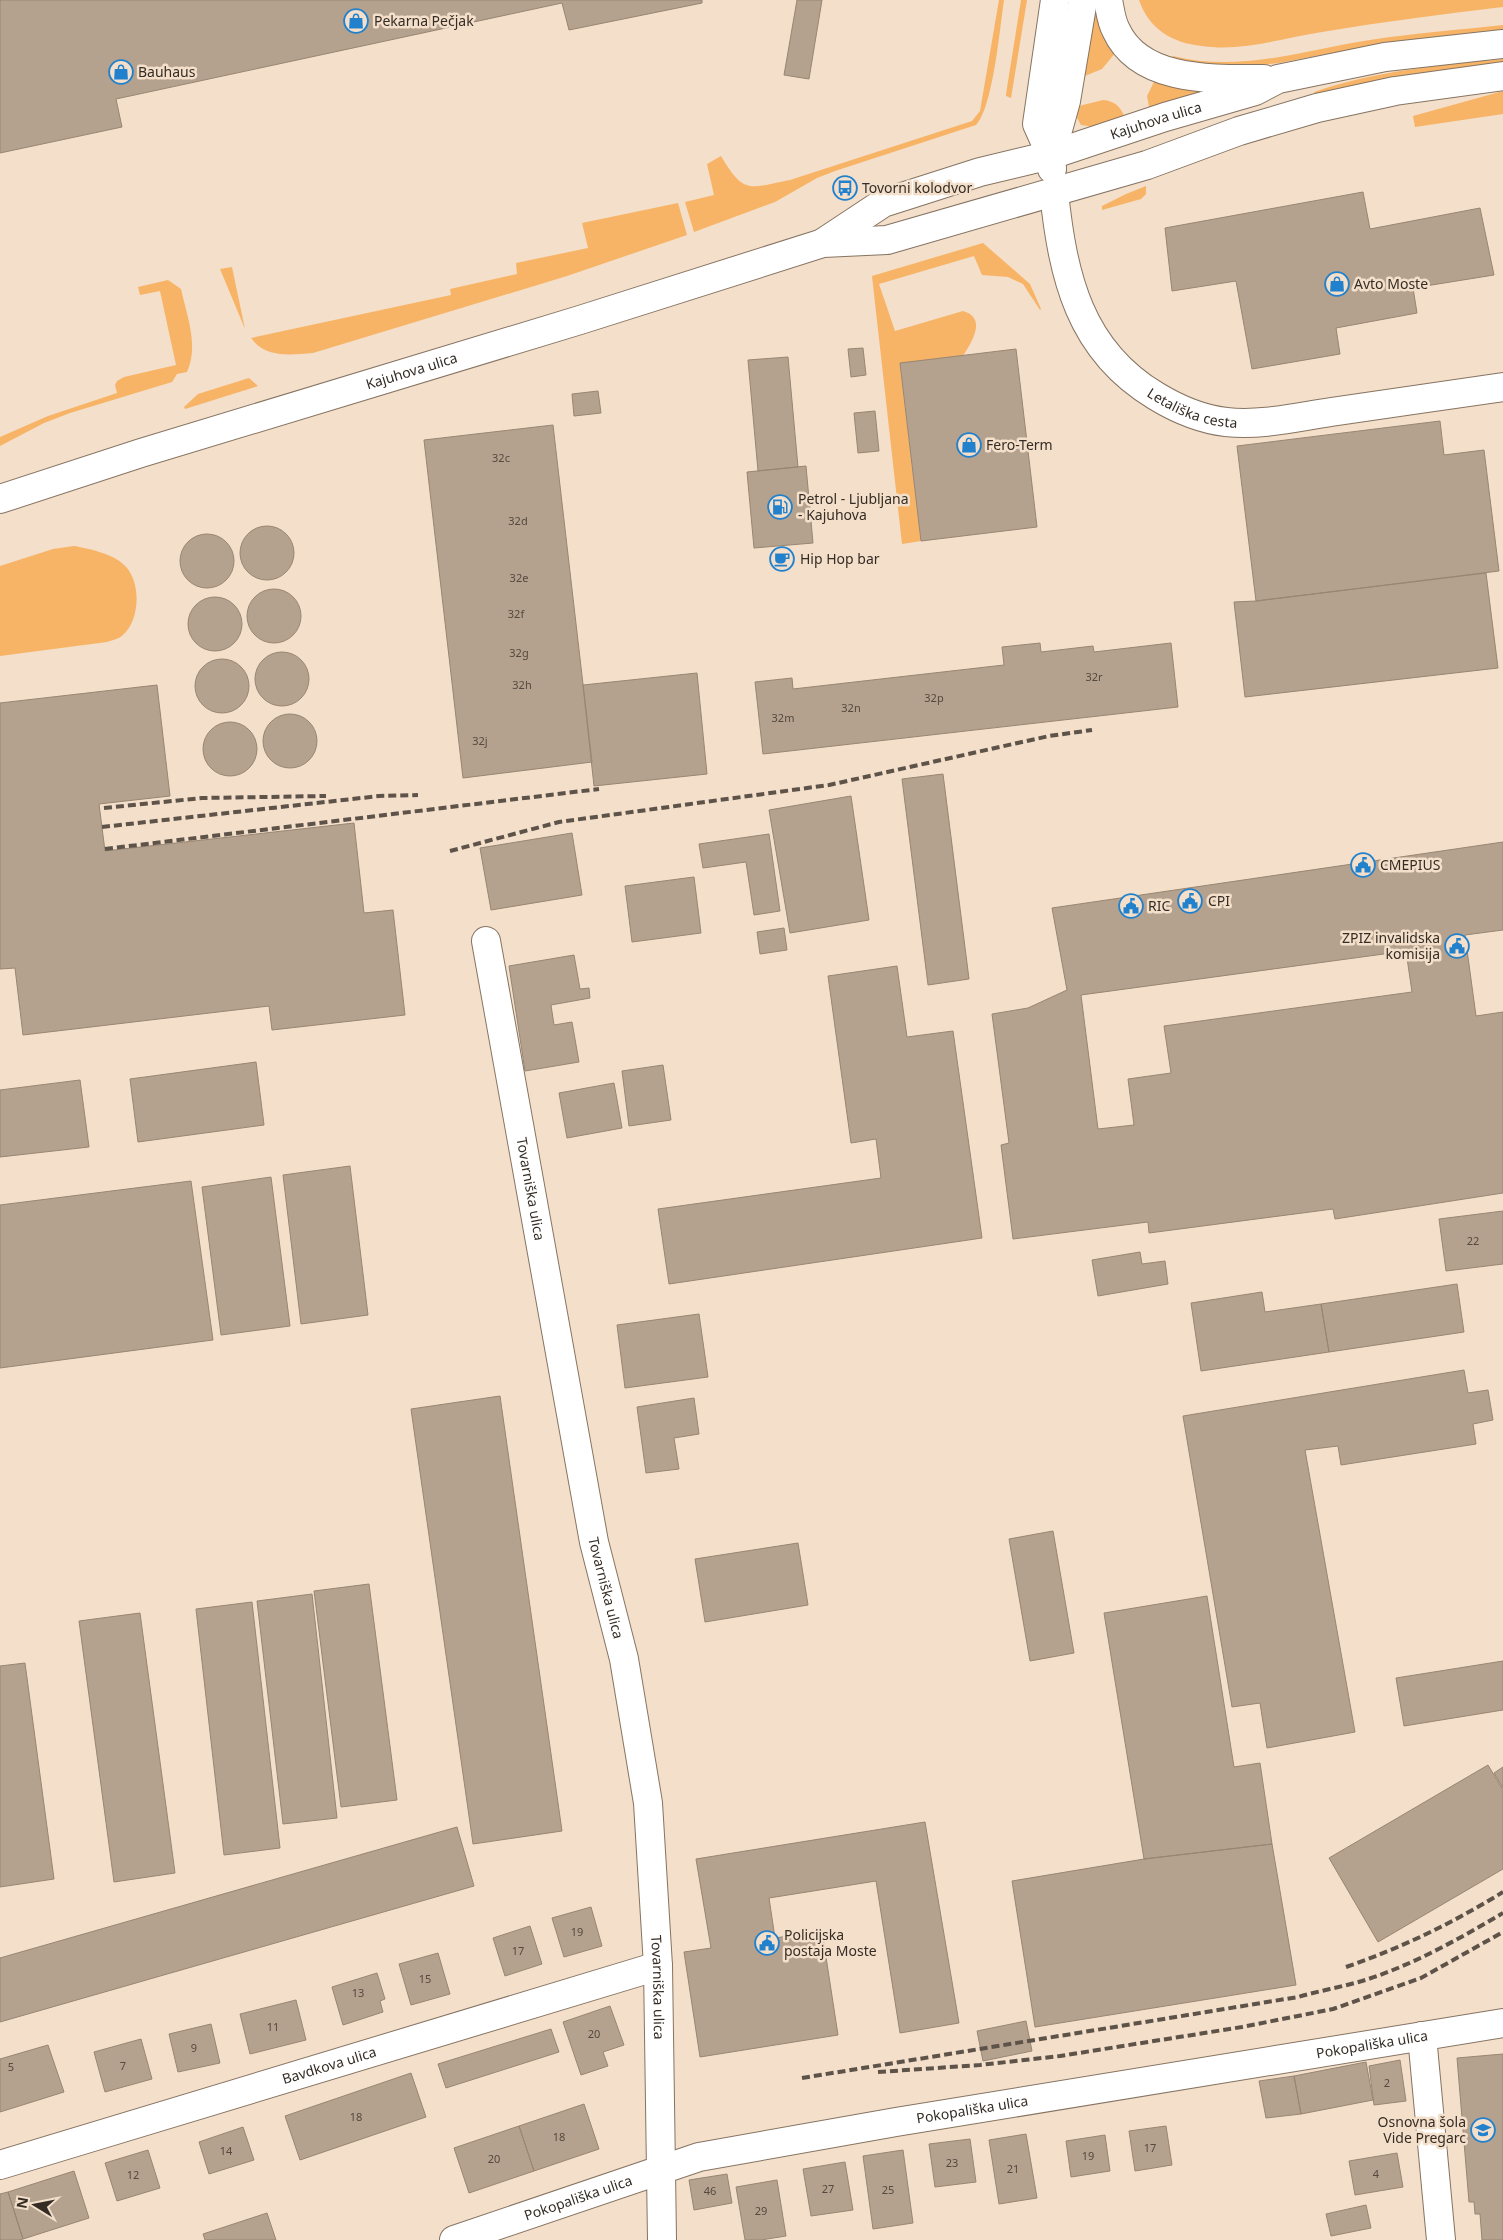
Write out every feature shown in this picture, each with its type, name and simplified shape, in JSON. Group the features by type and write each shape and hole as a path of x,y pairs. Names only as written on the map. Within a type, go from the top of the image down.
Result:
{"street":[{"name":"Letališka cesta","path":"1052,155 1037,124 1055,0"},
{"name":"Letališka cesta","path":"1083,0 1066,101 1052,155 1054,193 1058,233 1066,267 1080,310 1093,337 1112,361 1145,390 1181,411 1211,420 1256,422 1503,387"},
{"path":"1108,0 1115,29 1126,46 1141,59 1161,69 1182,74 1224,79 1278,79"},
{"name":"Kajuhova ulica","path":"823,243 883,203 980,172 1052,155 1165,117 1255,91 1278,79 1385,57 1503,44"},
{"name":"Kajuhova ulica","path":"0,499 141,453 580,320 823,243 887,240 1147,165 1289,115 1395,92 1503,76"},
{"name":"Tovarniška ulica","path":"486,941 594,1542 624,1660 648,1803 658,1966 662,2240"},
{"name":"Bavdkova ulica","path":"0,2165 658,1966"},
{"name":"Pokopališka ulica","path":"454,2240 699,2157 887,2124 1503,2023"},
{"path":"1422,2036 1441,2240"}],"shaded area":[{"path":"999,0 1004,0 995,66 987,102 982,116 976,125 835,171 817,178 775,202 694,232 685,202 714,195 707,164 721,156 729,169 742,183 749,186 765,185 790,180 972,121 980,111"},
{"path":"1021,0 1027,0 1011,98 1006,96 1006,94"},
{"path":"1139,0 1503,0 1503,7 1367,25 1262,44 1217,47 1181,42 1163,33 1149,19"},
{"path":"1094,9 1116,52 1102,69 1080,78"},
{"path":"1503,25 1503,31 1368,46 1253,66 1230,67 1170,61 1173,56 1198,61 1247,61 1420,33"},
{"path":"1503,59 1503,63 1417,75 1316,95 1314,92 1384,74"},
{"path":"1155,80 1202,92 1150,112 1147,96"},
{"path":"1503,91 1503,114 1415,127 1413,116"},
{"path":"1103,100 1117,105 1125,118 1095,127 1081,125 1076,116 1075,107"},
{"path":"1146,186 1146,194 1141,199 1102,210 1102,206"},
{"path":"678,203 687,235 567,276 313,353 279,354 263,349 251,338 451,295 450,289 517,274 516,263 588,248 582,223"},
{"path":"983,243 1030,284 1040,310 1023,284 1008,277 982,275 974,256 879,284 895,331 963,311 971,314 975,319 976,325 973,338 963,356 900,364 921,541 902,544 872,276"},
{"path":"232,267 245,329 220,269"},
{"path":"168,280 181,289 189,320 192,352 187,372 177,374 172,382 70,413 44,423 0,446 0,437 48,416 117,393 115,385 117,381 124,377 176,365 160,291 140,295 138,287"},
{"path":"249,378 258,386 185,409 184,407 198,394"},
{"path":"74,546 116,559 132,575 135,584 136,603 135,612 128,629 122,636 107,642 0,656 0,566 53,549"}],"building":[{"name":"Bauhaus","path":"0,0 702,0 702,3 569,30 562,3 116,99 122,127 0,153"},
{"path":"797,0 822,0 809,79 784,75"},
{"name":"Avto Moste","path":"1363,192 1370,229 1480,208 1494,275 1413,288 1417,313 1336,328 1340,354 1252,369 1236,281 1172,291 1165,228"},
{"path":"863,348 866,375 851,377 848,349"},
{"name":"Fero-Term","path":"1016,349 1037,527 921,541 900,363"},
{"path":"788,357 798,467 758,471 748,360"},
{"path":"598,391 601,413 574,416 572,394"},
{"path":"875,411 879,451 858,453 854,413"},
{"path":"1440,421 1444,455 1484,450 1499,571 1256,601 1237,446"},
{"path":"553,425 592,762 463,778 424,440"},
{"name":"Petrol - Ljubljana - Kajuhova","path":"806,466 813,543 754,548 747,472"},
{"path":"267,526 277,528 286,534 292,543 294,553 292,563 286,572 277,578 267,580 257,578 248,572 242,563 240,553 242,543 248,534 257,528"},
{"path":"207,534 217,536 226,542 232,551 234,561 232,571 226,580 217,586 207,588 197,586 188,580 182,571 180,561 182,551 188,542 197,536"},
{"path":"1486,573 1498,668 1245,697 1234,602 1256,601"},
{"path":"274,589 284,591 293,597 299,606 301,616 299,626 293,635 284,641 274,643 264,641 255,635 249,626 247,616 249,606 255,597 264,591"},
{"path":"215,597 225,599 234,605 240,614 242,624 240,634 234,643 225,649 215,651 205,649 196,643 190,634 188,624 190,614 196,605 205,599"},
{"path":"1040,643 1041,652 1093,646 1094,652 1171,643 1178,707 763,754 755,682 792,678 793,689 1004,665 1002,647"},
{"path":"282,652 292,654 301,660 307,669 309,679 307,689 301,698 292,704 282,706 272,704 263,698 257,689 255,679 257,669 263,660 272,654"},
{"path":"222,659 232,661 241,667 247,676 249,686 247,696 241,705 232,711 222,713 212,711 203,705 197,696 195,686 197,676 203,667 212,661"},
{"path":"697,673 707,774 594,786 583,685"},
{"path":"157,685 170,796 99,804 105,851 354,823 364,913 393,910 405,1015 272,1030 269,1006 23,1035 15,968 0,969 0,703"},
{"path":"290,714 300,716 309,722 315,731 317,741 315,751 309,760 300,766 290,768 280,766 271,760 265,751 263,741 265,731 271,722 280,716"},
{"path":"230,722 240,724 249,730 255,739 257,749 255,759 249,768 240,774 230,776 220,774 211,768 205,759 203,749 205,739 211,730 220,724"},
{"path":"943,774 969,979 928,985 902,779"},
{"path":"851,796 869,920 790,933 769,810"},
{"path":"572,833 582,895 491,910 480,848"},
{"path":"769,834 780,911 754,915 746,862 703,868 699,844"},
{"path":"1503,842 1503,930 1465,935 1476,1016 1503,1012 1503,1193 1335,1219 1333,1209 1149,1233 1148,1222 1013,1239 1001,1145 1009,1143 992,1014 1028,1008 1067,990 1052,908","holes":["1406,951 1412,992 1164,1026 1171,1073 1128,1079 1134,1125 1098,1129 1081,995"]},
{"path":"694,877 701,933 632,942 625,886"},
{"path":"784,928 787,950 760,954 757,932"},
{"path":"574,955 580,989 589,988 590,998 551,1005 554,1025 572,1022 579,1062 525,1071 509,966"},
{"path":"897,966 907,1037 953,1031 982,1238 669,1284 658,1209 881,1178 876,1139 851,1143 828,976"},
{"path":"256,1062 264,1125 138,1142 130,1079"},
{"path":"663,1065 671,1120 629,1126 622,1071"},
{"path":"80,1080 89,1147 0,1157 0,1090"},
{"path":"614,1083 622,1128 567,1138 559,1093"},
{"path":"350,1166 368,1315 301,1324 283,1175"},
{"path":"271,1177 290,1326 221,1335 202,1187"},
{"path":"191,1181 213,1340 0,1368 0,1205"},
{"path":"1503,1211 1503,1264 1446,1271 1439,1219"},
{"path":"1140,1252 1142,1264 1165,1261 1168,1284 1098,1296 1092,1260"},
{"path":"1457,1284 1464,1332 1329,1352 1321,1304"},
{"path":"1262,1292 1265,1312 1321,1304 1329,1352 1201,1371 1191,1303"},
{"path":"699,1314 708,1377 625,1388 617,1325"},
{"path":"1464,1370 1468,1393 1488,1390 1493,1420 1473,1424 1476,1444 1341,1465 1338,1446 1305,1450 1355,1732 1267,1748 1260,1703 1232,1707 1183,1416"},
{"path":"500,1396 562,1831 473,1844 411,1409"},
{"path":"694,1398 699,1434 674,1438 679,1469 646,1473 637,1407"},
{"path":"1053,1531 1074,1653 1030,1661 1009,1539"},
{"path":"798,1543 808,1605 705,1622 695,1559"},
{"path":"369,1584 397,1800 341,1807 314,1591"},
{"path":"312,1594 337,1818 283,1824 257,1601"},
{"path":"1207,1596 1234,1767 1260,1763 1272,1844 1144,1859 1104,1613"},
{"path":"252,1602 280,1848 224,1855 196,1609"},
{"path":"140,1613 175,1873 114,1882 79,1621"},
{"path":"1503,1661 1503,1710 1404,1726 1396,1678"},
{"path":"25,1663 54,1879 0,1887 0,1666"},
{"path":"1488,1765 1503,1790 1503,1869 1378,1942 1329,1858"},
{"path":"1503,1767 1503,1788 1494,1773"},
{"name":"Policijska postaja Moste","path":"925,1822 959,2023 900,2033 876,1881 769,1898 775,1938 822,1931 838,2035 700,2057 684,1952 711,1948 696,1859"},
{"path":"457,1827 474,1886 0,2022 0,1958"},
{"path":"1272,1844 1296,1985 1035,2027 1012,1881 1144,1859"},
{"path":"591,1907 602,1946 564,1957 552,1918"},
{"path":"530,1926 542,1964 505,1976 493,1938"},
{"path":"438,1953 450,1994 411,2005 399,1964"},
{"path":"377,1973 385,1999 380,2001 383,2012 343,2025 332,1987"},
{"path":"296,2000 306,2040 250,2054 240,2014"},
{"path":"610,2006 624,2045 603,2052 608,2066 581,2075 563,2022"},
{"path":"1026,2021 1032,2051 983,2061 977,2031"},
{"path":"211,2024 220,2063 178,2072 169,2034"},
{"path":"551,2029 559,2052 446,2088 438,2064"},
{"path":"141,2039 152,2079 105,2092 94,2052"},
{"path":"48,2045 64,2092 0,2112 0,2059"},
{"name":"Osnovna šola Vide Pregarc","path":"1503,2054 1503,2240 1482,2240 1480,2214 1475,2214 1474,2202 1469,2202 1457,2058"},
{"path":"1400,2060 1406,2101 1374,2105 1369,2066"},
{"path":"1366,2062 1373,2100 1301,2114 1294,2076"},
{"path":"411,2073 426,2117 300,2160 285,2116"},
{"path":"1294,2076 1301,2114 1266,2118 1259,2081"},
{"path":"584,2104 599,2149 534,2171 519,2126"},
{"path":"519,2126 534,2171 469,2193 454,2148"},
{"path":"1166,2126 1172,2165 1135,2171 1129,2131"},
{"path":"243,2127 254,2160 209,2174 199,2142"},
{"path":"1026,2134 1037,2198 999,2204 989,2140"},
{"path":"1105,2135 1110,2171 1071,2177 1066,2141"},
{"path":"970,2139 976,2182 935,2187 929,2144"},
{"path":"148,2150 160,2188 117,2201 105,2163"},
{"path":"903,2150 913,2223 873,2229 863,2156"},
{"path":"1397,2153 1403,2187 1355,2195 1349,2161"},
{"path":"845,2162 853,2210 811,2216 803,2169"},
{"path":"74,2171 89,2218 23,2239 8,2192"},
{"path":"727,2174 732,2203 694,2210 689,2180"},
{"path":"777,2180 786,2236 761,2240 745,2240 736,2187"},
{"path":"8,2192 23,2239 0,2240 0,2194"},
{"path":"1366,2205 1371,2228 1331,2236 1326,2214"},
{"path":"267,2213 276,2240 205,2240 203,2234"}],"railway":[{"path":"450,851 559,822 829,785 1049,736 1092,730"},
{"path":"105,849 599,789"},
{"path":"102,827 379,796 418,795"},
{"path":"104,808 202,798 326,796"},
{"path":"1346,1967 1426,1934 1503,1892"},
{"path":"802,2078 1298,1997 1362,1981 1399,1968 1452,1942 1503,1913"},
{"path":"878,2072 980,2065 1060,2056 1242,2027 1333,2009 1421,1978 1503,1932"}],"place":[{"name":"Pekarna Pečjak","path":"356,21"},
{"name":"Bauhaus","path":"121,72"},
{"name":"Tovorni kolodvor","path":"845,188"},
{"name":"Avto Moste","path":"1337,284"},
{"name":"Fero-Term","path":"969,445"},
{"name":"Petrol - Ljubljana - Kajuhova","path":"780,507"},
{"name":"Hip Hop bar","path":"782,559"},
{"name":"CMEPIUS","path":"1363,865"},
{"name":"CPI","path":"1190,901"},
{"name":"RIC","path":"1131,906"},
{"name":"ZPIZ invalidska komisija","path":"1457,946"},
{"name":"Policijska postaja Moste","path":"767,1943"},
{"name":"Osnovna šola Vide Pregarc","path":"1483,2130"}]}
